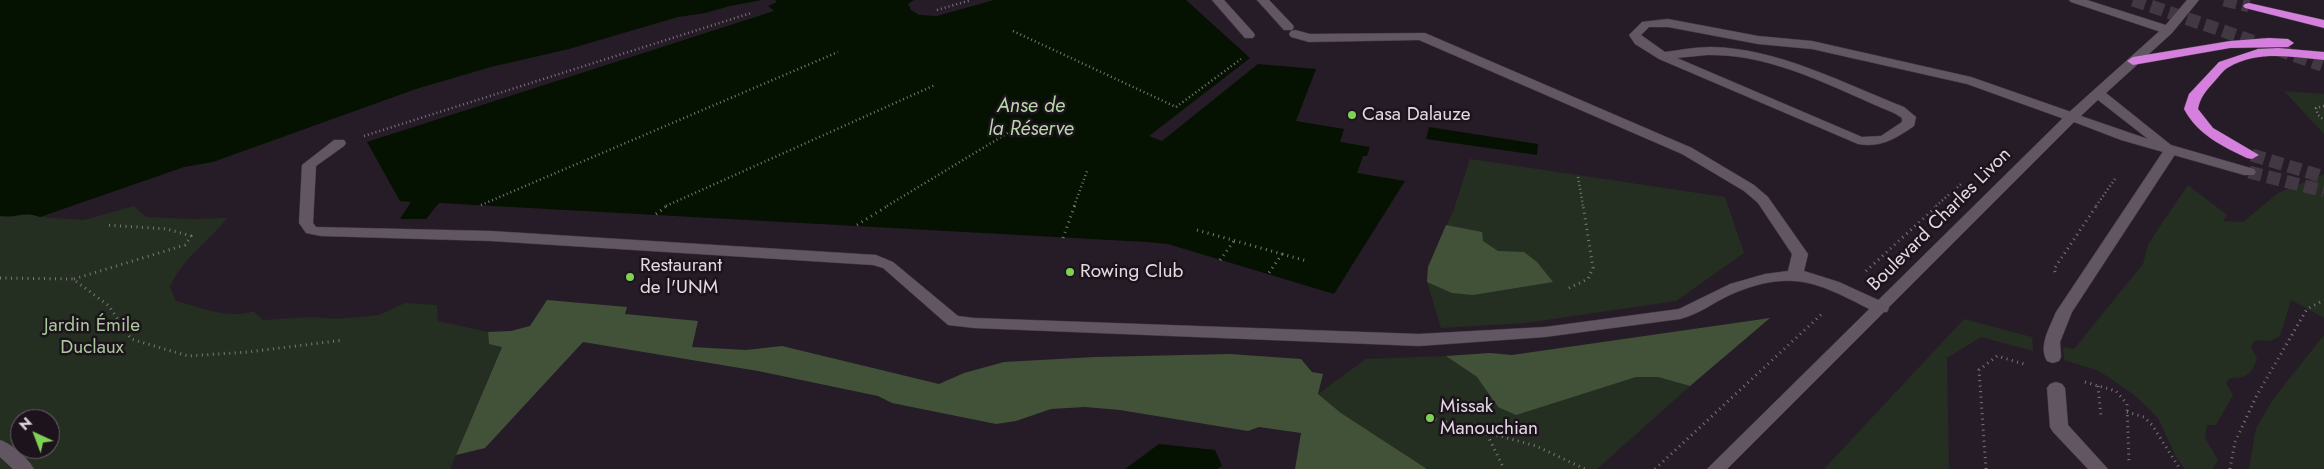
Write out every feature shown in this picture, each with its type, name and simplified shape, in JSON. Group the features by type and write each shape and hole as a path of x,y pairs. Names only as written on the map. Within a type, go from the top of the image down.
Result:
{"highway":[{"path":"2249,6 2324,24"},
{"path":"2133,61 2256,42 2324,48"},
{"path":"2252,155 2221,139 2202,125 2191,109 2194,97 2222,66 2246,55 2278,52 2323,63"}],"main road":[{"path":"1218,0 1249,35"},
{"path":"1263,0 1291,30 1309,38 1421,36 1687,151 1749,188 1763,200 1800,254 1795,276"},
{"path":"2075,0 2168,30"},
{"name":"Boulevard Charles Livon","path":"1716,469 2072,117 2168,30 2194,0"},
{"path":"1663,56 1714,51 1776,63 1807,72 1899,110 1909,116 1908,123 1884,142 1872,144 1858,140 1663,56 1639,41 1635,35 1638,30 1654,22 1758,40 1823,47 1976,82 2126,137 2249,172"},
{"path":"2098,92 2171,150"},
{"path":"339,143 309,165 306,223 311,230 322,232 501,237 876,260 888,265 954,321 1367,339 1468,338 1545,332 1680,314 1701,307 1726,290 1795,276 1811,278 1845,290 1880,308"},
{"path":"2053,357 2052,342 2064,312 2171,150"},
{"path":"2056,388 2059,428 2099,469"},
{"path":"0,447 25,469"}],"path":[{"path":"937,10 971,0"},
{"path":"339,143 752,13"},
{"path":"1013,31 1176,107 1243,58 1238,52"},
{"path":"481,206 838,52"},
{"path":"656,214 671,203 936,85"},
{"path":"2324,106 2316,108 2318,115 2324,120"},
{"path":"857,225 1011,131"},
{"path":"1063,238 1087,171"},
{"path":"2054,269 2120,171"},
{"path":"1569,288 1588,279 1593,268 1578,177"},
{"path":"1655,469 1962,183"},
{"path":"0,278 16,276 73,279 186,245 191,236 167,229 105,224"},
{"path":"1197,230 1308,261"},
{"path":"1220,260 1234,240"},
{"path":"1268,274 1282,254"},
{"path":"73,279 109,306 131,339 188,356 248,352 344,340"},
{"path":"2230,469 2235,442 2257,395 2307,309 2324,300"},
{"path":"2098,386 2101,417"},
{"path":"2127,404 2129,469"},
{"path":"2128,412 2144,417 2152,425 2180,469"},
{"path":"1430,418 1536,446 1585,469"},
{"path":"1486,432 1504,469"}],"green space":[{"path":"2284,91 2324,94 2324,134"},
{"path":"1470,159 1725,197 1744,253 1676,301 1526,323 1441,328 1427,282 1428,267 1454,209"},
{"path":"2324,174 2324,318 2291,300 2280,336 2270,341 2255,340 2251,347 2257,358 2251,371 2245,376 2230,378 2226,383 2233,395 2216,425 2207,425 2205,438 2218,460 2212,469 2185,469 2176,457 2158,418 2133,394 2099,371 2064,360 2063,347 2074,349 2143,264 2148,244 2188,185 2227,215 2223,221 2243,222 2278,193"},
{"name":"Jardin Émile Duclaux","path":"134,206 146,217 227,218 181,267 170,287 176,301 204,309 235,314 253,311 263,320 312,317 336,319 379,315 405,303 437,305 438,321 488,332 489,344 502,346 450,469 0,469 0,216 11,217 28,213 40,217 84,220"},
{"path":"1446,225 1482,232 1483,241 1498,251 1524,252 1537,262 1553,282 1473,295 1452,293 1427,282 1428,267"},
{"path":"547,300 627,307 625,314 698,321 692,347 746,350 782,346 939,384 964,373 1004,362 1095,357 1230,354 1301,359 1312,372 1323,374 1318,394 1341,413 1427,469 1295,469 1301,433 1259,427 1248,431 1120,410 1085,407 1051,409 1016,421 996,424 892,403 878,396 758,371 583,342 485,448 456,455 502,347 489,344 488,332 511,331 530,326"},
{"path":"1770,318 1690,386 1658,377 1636,377 1516,415 1498,407 1477,377 1446,356 1490,353 1512,355"},
{"path":"1964,319 2032,337 2033,351 1981,337 1947,358 1949,469 1824,469"},
{"path":"2324,335 2324,469 2249,469 2256,428 2274,398"},
{"path":"1446,356 1477,377 1498,407 1636,377 1658,377 1690,386 1597,469 1427,469 1341,413 1318,394 1366,359"}],"water":[{"path":"0,0 762,0 678,17 569,49 491,67 416,89 213,162 184,167 40,217 34,215 0,216"},
{"name":"Anse de la Réserve","path":"775,0 914,0 908,4 911,10 919,15 937,16 994,0 1186,0 1250,58 1149,136 1162,141 1258,64 1316,69 1296,121 1344,129 1340,142 1370,147 1367,156 1363,156 1357,173 1405,181 1334,294 1168,244 1146,242 439,203 426,219 400,219 411,202 400,201 367,142 774,11 768,6 777,2"},
{"path":"1429,127 1538,144 1537,155 1426,139"},
{"path":"1159,444 1215,450 1222,466 1217,469 1125,469"}],"tunnel":[{"path":"2133,0 2322,65"},
{"path":"2224,0 2249,6"},
{"path":"2252,155 2324,177"},
{"path":"2249,172 2324,191"}],"place":[{"name":"Casa Dalauze","path":"1352,115"},
{"name":"Rowing Club","path":"1070,272"},
{"name":"Restaurant de l'UNM","path":"630,277"},
{"name":"Missak Manouchian","path":"1430,418"}]}
